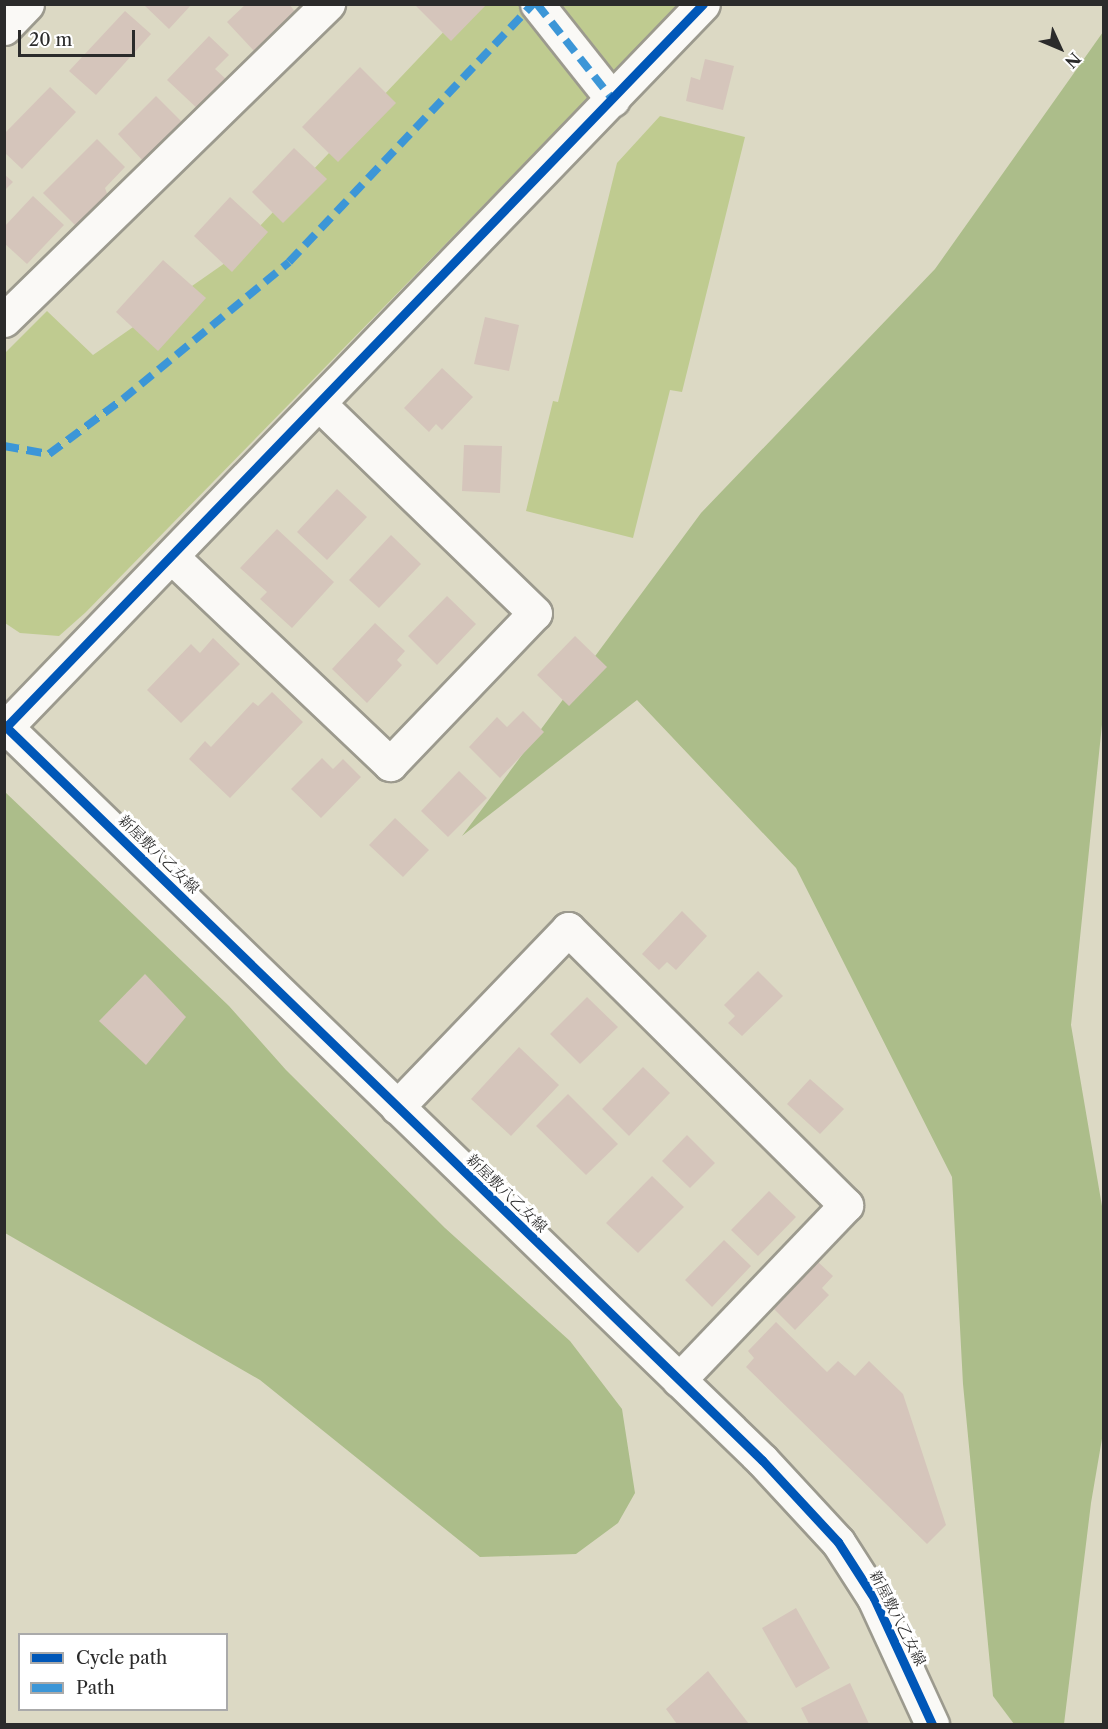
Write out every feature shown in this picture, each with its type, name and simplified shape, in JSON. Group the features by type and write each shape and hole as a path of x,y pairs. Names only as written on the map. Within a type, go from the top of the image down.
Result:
{"street":[{"path":"4,28 27,4"},
{"path":"4,320 328,4"},
{"path":"537,4 613,100"},
{"path":"5,726 172,557 704,4"},
{"path":"172,557 390,764 536,613 319,404"},
{"name":"新屋敷八乙女線","path":"5,726 762,1460 838,1542 874,1598 932,1725"},
{"path":"397,1107 568,929 846,1205 679,1380"}],"green space":[{"path":"469,5 679,5 86,612 59,636 20,633 5,623 4,354 47,311 93,355 225,263"},
{"path":"1103,32 1104,705 1071,1025 1103,1212 1104,1427 1091,1503 1064,1724 1014,1724 993,1696 963,1384 952,1177 796,868 637,700 462,836 701,513 935,269"},
{"path":"660,116 745,137 682,392 670,390 633,538 526,511 553,401 558,402 617,163"},
{"path":"4,791 229,1006 286,1070 445,1228 570,1341 622,1409 635,1493 618,1523 576,1554 480,1557 260,1380 5,1233"}],"building":[{"path":"143,4 192,4 169,29"},
{"path":"246,4 289,4 296,13 255,52 227,22"},
{"path":"414,4 487,4 451,41"},
{"path":"125,11 151,34 96,95 69,71"},
{"path":"209,36 229,55 215,69 228,81 200,111 167,80"},
{"path":"705,59 734,66 723,110 686,101 691,77 700,80"},
{"path":"360,67 396,103 338,162 302,127"},
{"path":"50,87 76,112 22,169 4,152 4,134"},
{"path":"156,96 184,124 145,163 118,134"},
{"path":"97,139 125,167 105,188 109,199 79,229 43,193"},
{"path":"294,148 327,179 283,223 252,192"},
{"path":"4,174 13,182 4,191"},
{"path":"33,196 64,225 27,264 4,243 4,227"},
{"path":"230,197 268,232 232,272 194,236"},
{"path":"163,260 206,298 158,351 116,312"},
{"path":"485,317 519,325 509,371 474,364"},
{"path":"442,368 473,397 442,430 436,424 429,432 404,408"},
{"path":"464,445 502,446 500,493 462,491"},
{"path":"337,489 367,517 327,560 297,532"},
{"path":"277,529 334,582 292,628 260,599 267,592 240,568"},
{"path":"391,535 421,564 379,608 349,580"},
{"path":"447,596 476,624 437,665 408,636"},
{"path":"375,623 405,651 397,660 402,665 367,703 332,669"},
{"path":"575,636 607,667 569,706 537,675"},
{"path":"213,638 240,664 181,723 147,690 191,644 200,653"},
{"path":"272,692 303,722 230,798 189,759 205,741 211,747 253,702 258,706"},
{"path":"523,711 544,732 500,778 469,747 497,717 507,727"},
{"path":"322,758 333,769 343,759 361,777 321,818 291,789"},
{"path":"459,771 487,798 448,837 421,811"},
{"path":"395,818 429,850 403,877 369,845"},
{"path":"682,911 707,936 676,970 667,962 659,970 642,954"},
{"path":"758,971 783,996 742,1036 728,1023 735,1016 724,1005"},
{"path":"145,974 186,1017 146,1065 99,1021"},
{"path":"587,997 618,1027 580,1064 550,1034"},
{"path":"519,1047 559,1085 511,1136 471,1099"},
{"path":"643,1067 670,1093 629,1136 602,1109"},
{"path":"810,1079 844,1109 820,1134 787,1104"},
{"path":"568,1094 618,1144 586,1175 536,1126"},
{"path":"687,1135 715,1163 690,1188 662,1161"},
{"path":"652,1176 684,1207 638,1253 606,1223"},
{"path":"769,1191 796,1217 758,1256 731,1230"},
{"path":"724,1240 751,1266 712,1307 685,1280"},
{"path":"816,1260 833,1276 822,1288 829,1295 795,1330 771,1306"},
{"path":"776,1322 827,1372 838,1361 855,1376 869,1361 903,1394 946,1525 927,1544 746,1367 754,1358 748,1351"},
{"path":"796,1608 830,1668 796,1688 762,1628"},
{"path":"708,1671 749,1724 677,1724 666,1709"},
{"path":"850,1683 869,1724 809,1724 801,1708"}],"marked path":[{"path":"4,446 49,454 123,399 289,262 533,4"},
{"path":"537,4 613,100"}],"cycle path":[{"path":"6,727 703,4"},
{"path":"4,725 762,1460 838,1542 874,1598 932,1724"}]}
